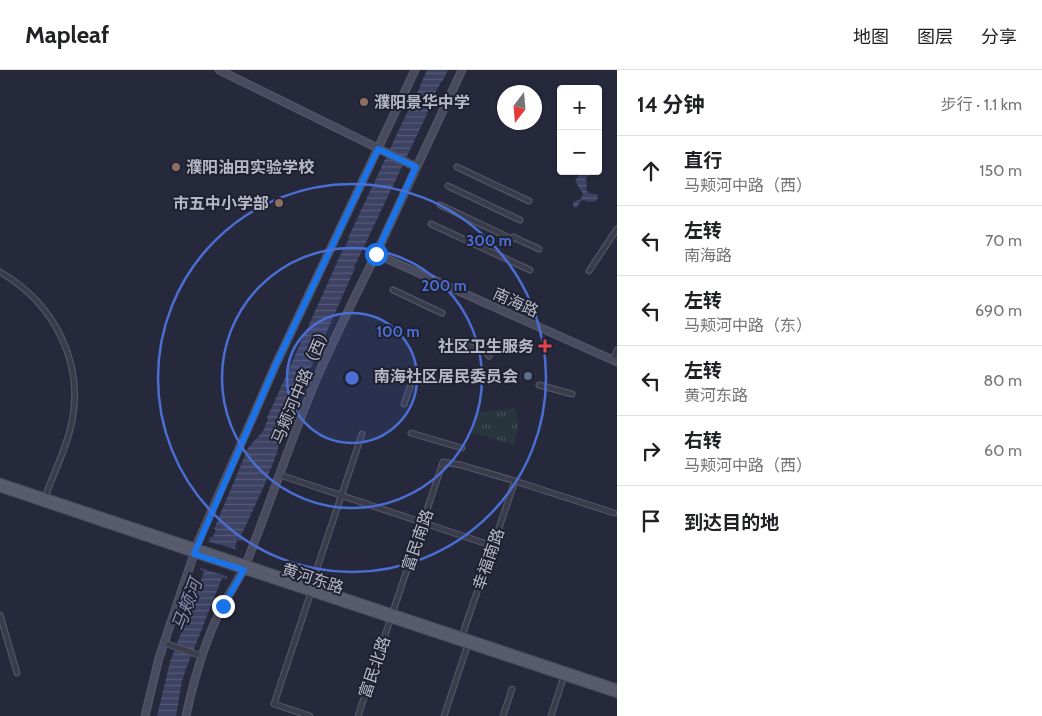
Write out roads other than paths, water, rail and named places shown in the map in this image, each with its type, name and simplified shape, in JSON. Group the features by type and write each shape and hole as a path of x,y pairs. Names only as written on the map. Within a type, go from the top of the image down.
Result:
{"main road":[{"name":"黄河东路","path":"0,482 195,551"},
{"name":"黄河东路","path":"0,488 311,589 617,694"},
{"name":"黄河东路","path":"391,616 462,636 617,688"}],"street":[{"path":"219,70 416,167"},
{"path":"145,716 164,643 195,551 276,364 380,150 415,70"},
{"name":"马颊河中路（西）","path":"186,716 200,655 223,606 245,567 294,433 316,380 462,70"},
{"path":"457,167 529,201"},
{"path":"448,186 520,220"},
{"path":"440,205 539,249"},
{"path":"431,224 530,270"},
{"path":"588,270 617,229"},
{"name":"南海路","path":"376,254 615,361"},
{"path":"0,272 17,282 45,309 62,338 73,371 75,399 70,429 45,497"},
{"path":"393,290 442,312"},
{"path":"451,341 484,351 489,356"},
{"path":"615,361 617,350"},
{"path":"539,385 572,394"},
{"path":"404,404 410,387"},
{"path":"411,433 462,448"},
{"path":"310,716 274,704 362,434"},
{"name":"富民南路","path":"391,616 443,462 461,465 514,481"},
{"path":"280,475 492,546"},
{"path":"514,481 614,513"},
{"name":"幸福南路","path":"462,636 514,481"},
{"path":"0,615 17,673"},
{"name":"富民北路","path":"358,716 391,616"},
{"path":"164,643 200,655"},
{"path":"444,716 468,644"},
{"path":"551,716 564,676"},
{"path":"503,716 512,689"}],"water":[{"path":"427,70 448,70 435,93 436,95 354,267 281,435 277,453 241,536 243,536 241,541 237,540 235,548 237,549 227,579 222,578 186,669 176,716 157,716 170,662 204,572 200,569 210,537 213,537 216,530 214,529 248,448 263,431 267,418 343,249"},
{"path":"579,175 592,175 587,176 586,190 589,193 598,195 596,201 589,202 584,200 576,208 573,206 573,203 581,199 583,194 575,181"}],"place":[{"name":"濮阳景华中学","path":"364,102"},
{"name":"濮阳油田实验学校","path":"176,167"},
{"name":"市五中小学部","path":"279,203"},
{"name":"社区卫生服务","path":"545,346"},
{"name":"南海社区居民委员会","path":"528,376"}],"water label":[{"name":"马颊河","path":"187,605"}]}
